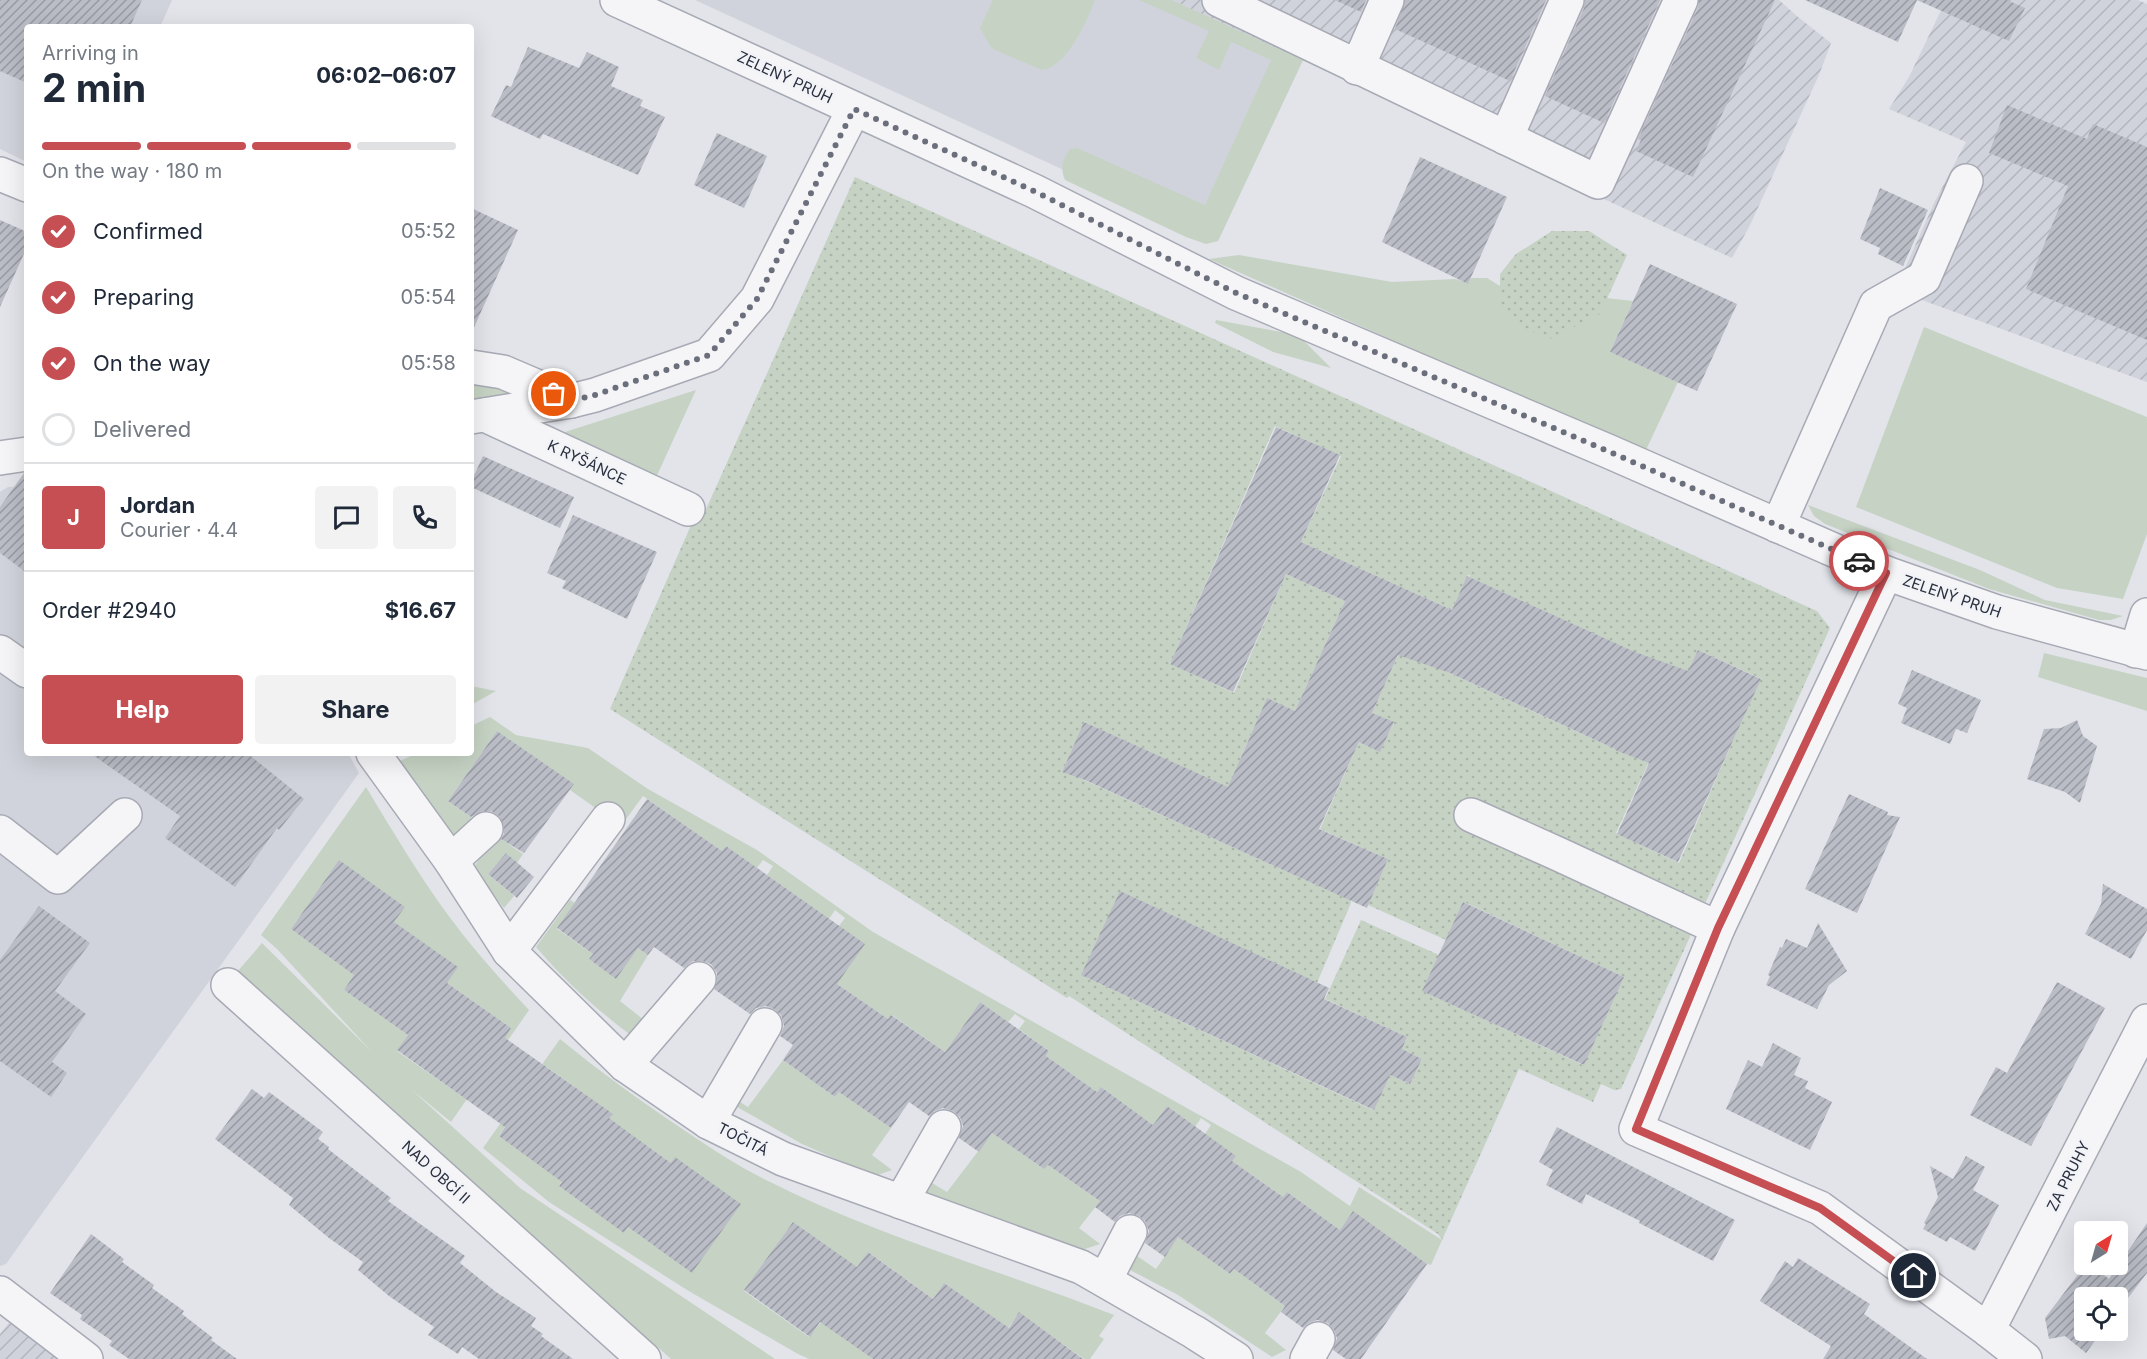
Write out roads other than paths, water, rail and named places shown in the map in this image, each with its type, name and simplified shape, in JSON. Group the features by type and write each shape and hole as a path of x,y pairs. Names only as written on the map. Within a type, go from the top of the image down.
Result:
{"street":[{"name":"ZELENÝ PRUH","path":"617,0 1034,191 1236,293 1610,452 1886,573 1997,612 2142,652"},
{"path":"1219,0 1598,182 1681,0"},
{"path":"1357,68 1387,0"},
{"path":"1506,138 1567,0"},
{"name":"K RYŠÁNCE","path":"478,416 595,395 709,355 757,299 854,109"},
{"path":"0,174 24,184"},
{"path":"1778,526 1876,305 1924,278 1966,181"},
{"path":"474,368 503,372 571,401"},
{"name":"K RYŠÁNCE","path":"478,416 688,509"},
{"path":"0,458 24,454"},
{"path":"1886,573 1718,928 1636,1129 1820,1208 2025,1359"},
{"path":"2142,652 2147,615"},
{"path":"0,652 24,669"},
{"name":"TOČITÁ","path":"375,756 451,861 509,951 625,1065 708,1122 783,1159 1081,1267 1236,1359"},
{"path":"0,832 58,877 125,815"},
{"path":"1471,815 1718,928"},
{"path":"509,951 608,819"},
{"path":"451,861 486,829"},
{"path":"625,1065 699,979"},
{"name":"NAD OBCÍ II","path":"228,985 644,1359"},
{"name":"ZA PRUHY","path":"1988,1330 2147,1021"},
{"path":"708,1122 765,1025"},
{"path":"901,1202 944,1127"},
{"path":"1105,1280 1130,1232"},
{"path":"0,1293 86,1359"}]}
